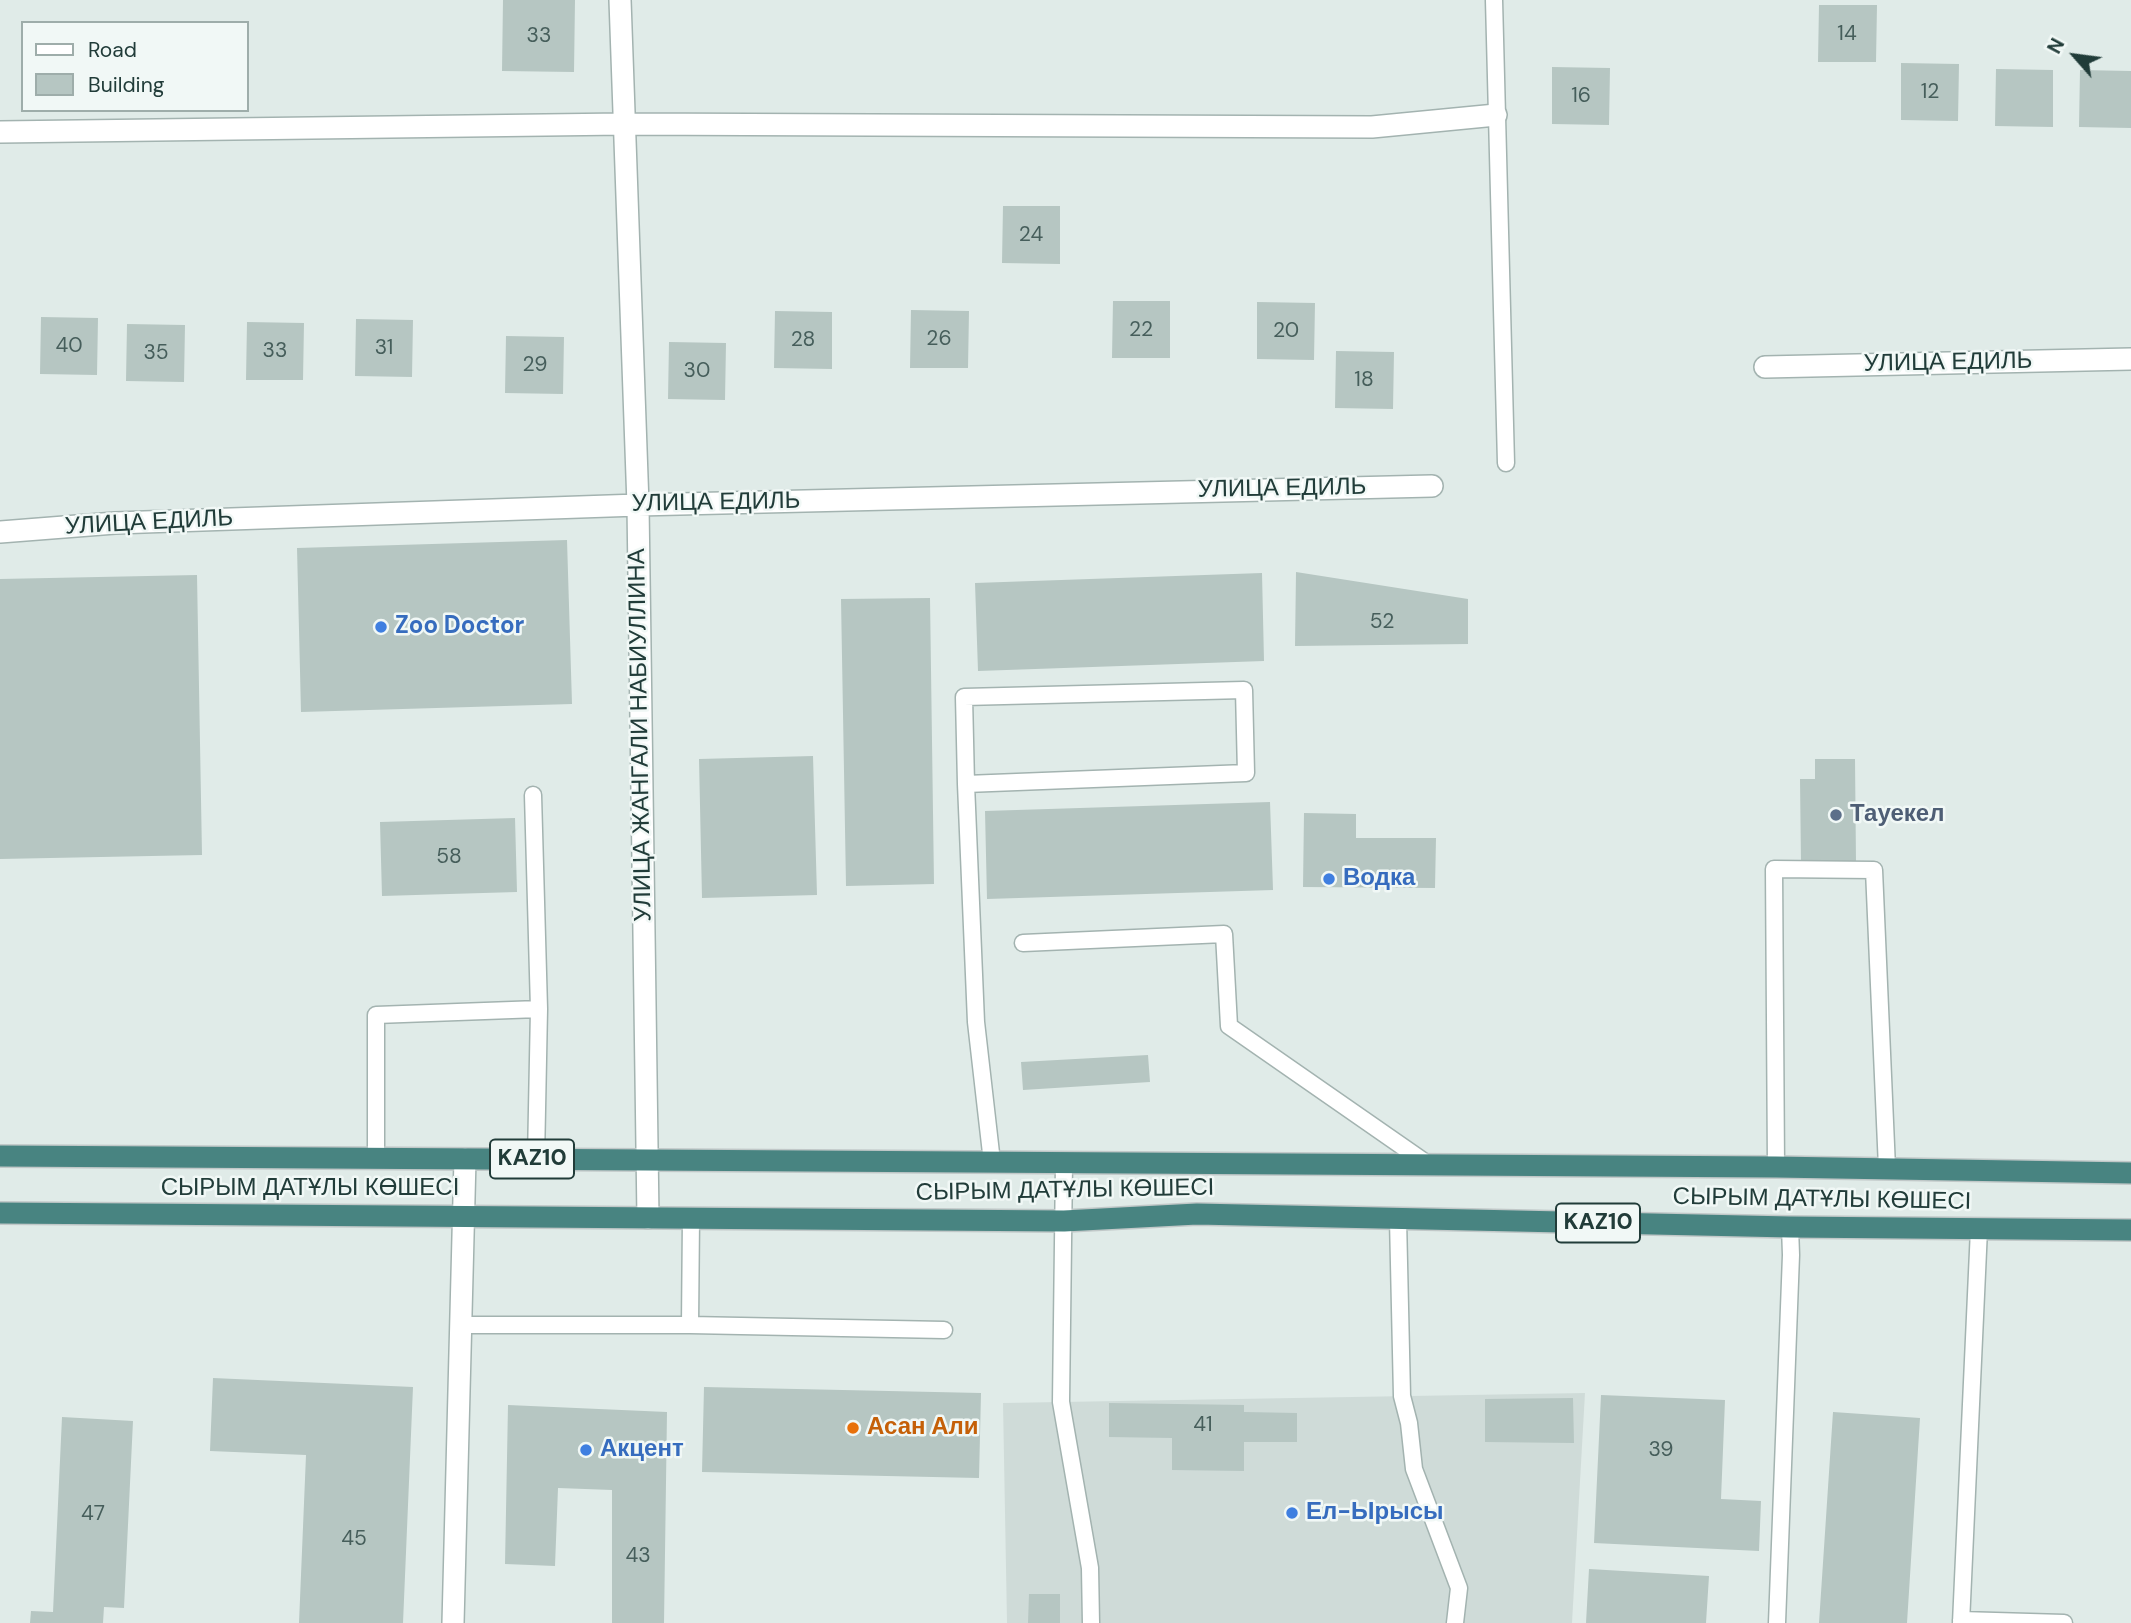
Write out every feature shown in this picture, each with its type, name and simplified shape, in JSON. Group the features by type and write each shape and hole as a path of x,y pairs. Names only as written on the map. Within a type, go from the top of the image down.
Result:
{"highway":[{"name":"СЫРЫМ ДАТҰЛЫ КӨШЕСІ","path":"0,1156 1776,1167 2131,1173"},
{"name":"СЫРЫМ ДАТҰЛЫ КӨШЕСІ","path":"0,1213 1064,1221 1197,1214 1790,1227 2131,1230"}],"street":[{"name":"УЛИЦА ЖАНГАЛИ НАБИУЛЛИНА","path":"620,0 638,505 648,1218"},
{"path":"0,132 623,124 1372,127 1496,115"},
{"name":"УЛИЦА ЕДИЛЬ","path":"1765,367 2131,359"},
{"name":"УЛИЦА ЕДИЛЬ","path":"0,532 115,523 638,505 1432,486"},
{"path":"453,1623 465,1159"}],"lane":[{"path":"1494,0 1506,463"},
{"path":"965,784 1246,774 1244,690 964,697 965,784 976,1022 992,1162"},
{"path":"533,795 539,1009 536,1159"},
{"path":"1776,1167 1774,869 1861,869 1874,870 1886,1168"},
{"path":"1023,943 1224,934 1230,1026 1429,1165"},
{"path":"376,1158 376,1014 539,1009"},
{"path":"1064,1163 1061,1402 1090,1568 1091,1623"},
{"path":"690,1325 691,1219"},
{"path":"1398,1219 1402,1396 1409,1423 1414,1469 1459,1588 1455,1623"},
{"path":"1777,1623 1790,1227"},
{"path":"1979,1229 1961,1621 2064,1623"},
{"path":"462,1325 690,1325 944,1330"}],"shaded area":[{"name":"Ел-Ырысы","path":"1585,1393 1572,1623 1007,1623 1003,1403"}],"building":[{"path":"503,0 575,0 574,72 502,71"},
{"path":"1819,5 1877,5 1876,62 1818,62"},
{"path":"1901,63 1959,64 1958,121 1901,120"},
{"path":"1552,67 1610,68 1609,125 1552,124"},
{"path":"1996,69 2053,70 2053,127 1995,126"},
{"path":"2080,70 2131,71 2131,128 2079,127"},
{"path":"1003,206 1060,206 1060,264 1002,263"},
{"path":"1113,301 1170,301 1170,358 1112,358"},
{"path":"1257,302 1315,303 1314,360 1257,359"},
{"path":"911,310 969,311 968,368 910,368"},
{"path":"775,311 832,312 832,369 774,368"},
{"path":"41,317 98,318 97,375 40,374"},
{"path":"356,319 413,320 412,377 355,376"},
{"path":"247,322 304,323 303,380 246,380"},
{"path":"127,324 185,325 184,382 126,381"},
{"path":"506,336 564,337 563,394 505,393"},
{"path":"669,342 726,343 725,400 668,399"},
{"path":"1336,351 1394,352 1393,409 1335,408"},
{"path":"567,540 572,704 301,712 297,548"},
{"path":"1296,572 1468,599 1468,644 1295,646"},
{"path":"1262,573 1264,661 978,671 975,583"},
{"path":"197,575 202,855 0,859 0,579"},
{"path":"930,598 934,884 846,886 841,599"},
{"path":"813,756 817,895 702,898 699,759"},
{"path":"1815,759 1855,759 1856,863 1801,864 1800,779 1815,779"},
{"path":"1270,802 1273,890 987,899 985,811"},
{"path":"1304,813 1356,814 1356,838 1436,838 1435,888 1303,887"},
{"path":"515,818 517,892 382,896 380,822"},
{"path":"1148,1055 1150,1082 1023,1090 1021,1062"},
{"path":"213,1378 413,1387 403,1623 299,1623 306,1455 210,1451"},
{"path":"704,1387 981,1393 979,1478 702,1472"},
{"path":"1601,1395 1725,1400 1721,1499 1761,1501 1759,1551 1594,1543"},
{"path":"1573,1398 1574,1443 1485,1442 1485,1399"},
{"path":"1109,1403 1244,1405 1244,1412 1297,1413 1297,1442 1244,1442 1244,1471 1172,1470 1172,1438 1109,1437"},
{"path":"508,1405 667,1412 664,1623 612,1623 612,1490 558,1488 555,1566 505,1564"},
{"path":"1833,1412 1920,1418 1907,1623 1819,1623"},
{"path":"62,1417 133,1421 124,1608 104,1607 103,1623 30,1623 31,1611 53,1612"},
{"path":"1589,1569 1709,1576 1706,1623 1586,1623"},
{"path":"1029,1594 1060,1594 1060,1623 1028,1623"}],"place":[{"name":"Zoo Doctor","path":"381,627"},
{"name":"Тауекел","path":"1836,815"},
{"name":"Водка","path":"1329,879"},
{"name":"Асан Али","path":"853,1428"},
{"name":"Акцент","path":"586,1450"},
{"name":"Ел-Ырысы","path":"1292,1513"}]}
